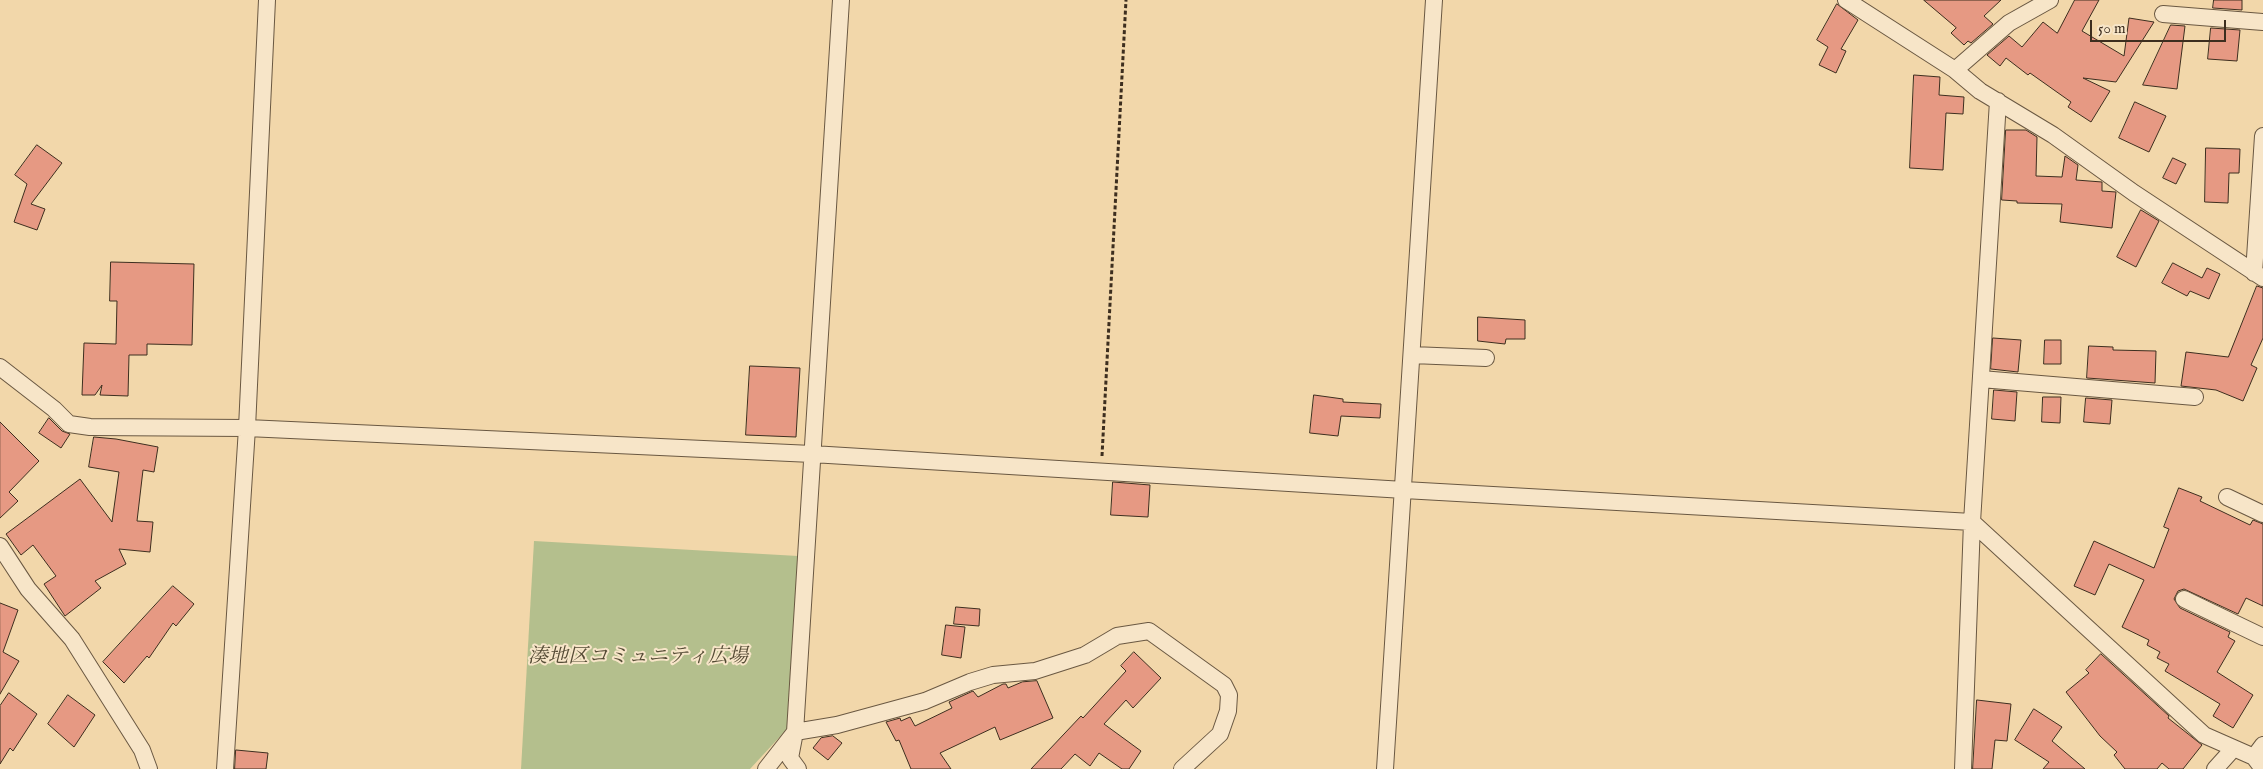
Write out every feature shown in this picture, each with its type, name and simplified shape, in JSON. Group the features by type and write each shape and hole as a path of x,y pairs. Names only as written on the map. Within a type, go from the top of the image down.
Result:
{"street":[{"path":"225,769 247,428 266,0"},
{"path":"798,769 790,758 795,732 842,0"},
{"path":"1385,769 1434,0"},
{"path":"1846,0 1954,70 1980,91 2053,135 2134,193 2259,276"},
{"path":"1954,70 2009,23 2050,0"},
{"path":"2163,14 2263,22"},
{"path":"1963,769 1972,522 1998,101"},
{"path":"2259,276 2263,136"},
{"path":"1412,355 1486,358"},
{"path":"0,367 54,409 69,424 120,428 247,428 812,454 1972,522 2204,735 2233,750 2260,757"},
{"path":"1981,379 2195,397"},
{"path":"2227,496 2263,514"},
{"path":"0,546 28,589 72,640 142,750 149,769"},
{"path":"2184,599 2263,637"},
{"path":"766,769 795,732 837,725 925,701 970,682 993,675 1036,671 1085,655 1117,636 1149,630 1224,685 1229,695 1228,711 1220,734 1182,769"},
{"path":"2215,769 2233,750"}],"path":[{"path":"1101,472 1126,0"}],"green space":[{"name":"湊地区コミュニティ広場","path":"534,541 798,556 787,729 750,769 521,769"}],"building":[{"path":"1924,0 2001,0 1984,16 1993,24 1971,43 1968,41 1964,45 1951,33 1956,28"},
{"path":"2075,0 2099,0 2082,31 2124,56 2129,18 2154,22 2116,82 2083,78 2110,91 2091,122 2068,107 2071,102 2030,73 2028,75 2006,58 2000,66 1987,55 2009,36 2022,47 2043,22 2057,33"},
{"path":"2214,0 2242,0 2242,10 2213,8"},
{"path":"1837,4 1858,20 1841,49 1846,51 1836,73 1819,65 1828,47 1817,40"},
{"path":"2171,25 2185,26 2177,89 2143,85"},
{"path":"2211,28 2240,30 2237,61 2208,59"},
{"path":"1914,75 1940,77 1939,95 1964,97 1963,114 1946,113 1943,170 1910,168"},
{"path":"2135,102 2166,116 2149,152 2119,138"},
{"path":"2006,130 2026,130 2037,137 2036,176 2062,177 2065,156 2078,165 2076,180 2102,182 2102,191 2116,192 2112,228 2060,222 2062,204 2017,203 2017,201 2002,200"},
{"path":"37,145 62,163 31,204 45,209 37,230 14,222 27,184 15,175"},
{"path":"2206,148 2240,149 2239,173 2229,173 2228,203 2205,202"},
{"path":"2173,158 2186,164 2176,184 2163,178"},
{"path":"2141,210 2159,221 2136,267 2117,257"},
{"path":"111,262 194,264 192,345 147,344 147,355 129,355 128,396 100,395 102,385 95,395 82,395 84,343 116,344 117,301 110,301"},
{"path":"2173,263 2202,278 2207,268 2220,274 2209,299 2190,291 2187,296 2162,283"},
{"path":"2257,286 2263,288 2263,338 2251,365 2257,368 2243,401 2216,390 2181,386 2186,352 2228,357"},
{"path":"1478,317 1525,320 1525,339 1506,339 1505,344 1478,341"},
{"path":"1993,338 2021,340 2018,372 1991,369"},
{"path":"2045,340 2061,340 2061,364 2044,364"},
{"path":"2089,346 2113,347 2113,350 2156,351 2155,383 2087,378"},
{"path":"750,366 800,368 796,437 746,435"},
{"path":"1994,390 2017,392 2015,421 1992,419"},
{"path":"1314,395 1343,399 1343,402 1381,404 1380,418 1341,416 1338,436 1310,433"},
{"path":"2043,397 2061,397 2060,423 2042,422"},
{"path":"2086,398 2112,400 2110,424 2084,422"},
{"path":"49,418 62,431 70,434 61,448 39,433"},
{"path":"0,422 39,461 9,492 18,501 0,518"},
{"path":"94,437 158,447 154,472 143,470 137,521 153,522 150,552 119,549 126,564 95,581 101,588 65,616 44,584 56,576 33,545 21,555 6,534 80,479 112,522 119,472 89,467"},
{"path":"1113,482 1150,485 1148,517 1111,515"},
{"path":"2179,488 2202,497 2200,501 2250,525 2253,520 2263,524 2263,606 2246,598 2238,614 2184,589 2178,591 2174,599 2180,608 2230,632 2228,637 2235,641 2217,672 2253,695 2233,728 2213,716 2220,704 2165,671 2169,664 2157,658 2160,652 2147,645 2149,640 2122,627 2144,580 2109,564 2095,595 2074,586 2094,541 2154,568 2169,529 2164,527"},
{"path":"173,586 194,604 176,626 173,623 149,658 147,656 124,683 103,662"},
{"path":"0,603 18,610 3,652 19,661 0,694"},
{"path":"956,607 980,609 979,626 954,624"},
{"path":"946,625 965,627 961,658 942,655"},
{"path":"1134,652 1161,678 1133,708 1126,700 1104,724 1141,751 1129,769 1122,769 1099,753 1090,766 1075,754 1061,769 1031,769 1081,716 1083,718 1126,671 1121,666"},
{"path":"2101,654 2169,716 2168,718 2202,745 2183,769 2169,769 2162,763 2157,769 2125,769 2114,755 2117,752 2100,736 2066,692 2089,673 2086,670"},
{"path":"1037,681 1053,718 1000,740 995,727 940,753 951,769 911,769 899,740 896,741 886,722 900,718 901,721 910,717 915,726 952,708 949,702 973,691 978,697 1003,684 1006,684 1008,688 1022,682"},
{"path":"9,693 37,714 13,751 10,748 0,764 0,706"},
{"path":"68,695 95,715 74,747 48,724"},
{"path":"1977,700 2011,704 2007,741 1995,740 1992,769 1973,769"},
{"path":"2034,709 2062,727 2052,741 2085,769 2043,769 2049,762 2015,740"},
{"path":"833,736 842,743 828,760 813,748 821,738"},
{"path":"236,750 268,753 266,769 235,769"}]}
